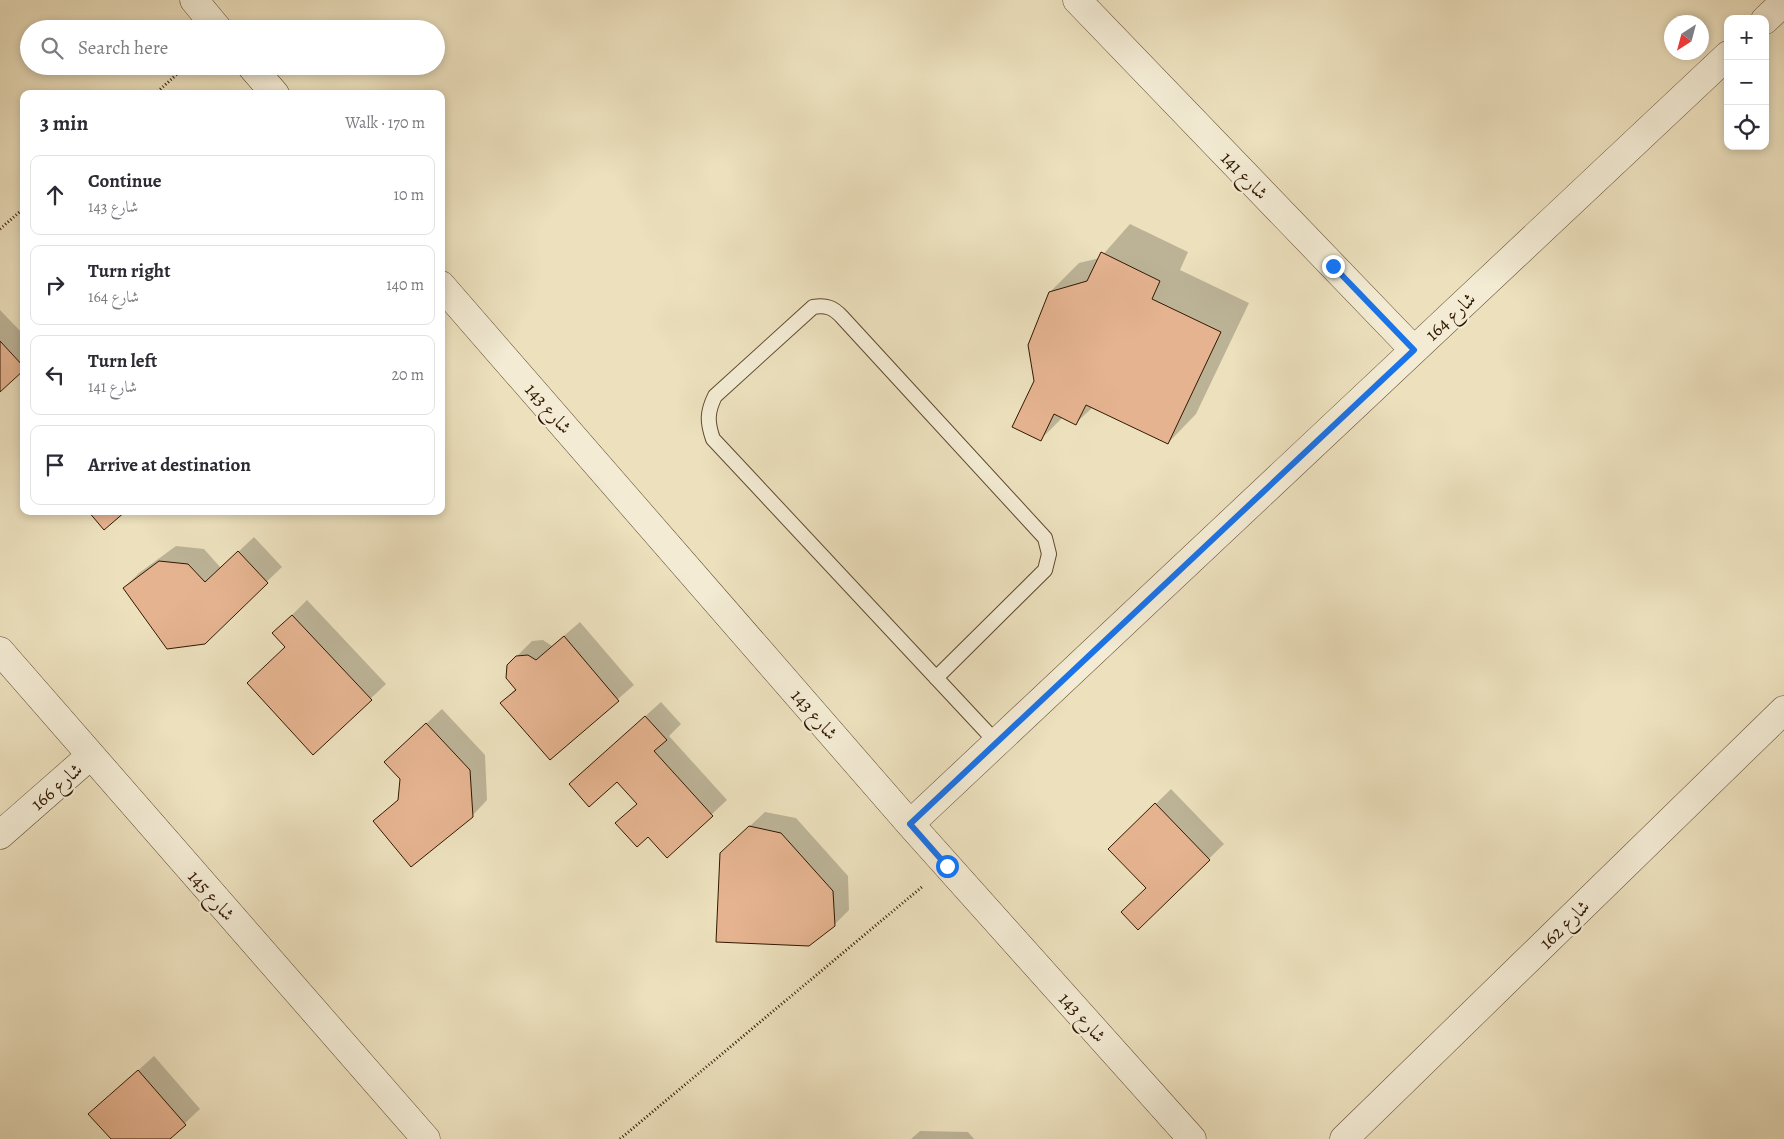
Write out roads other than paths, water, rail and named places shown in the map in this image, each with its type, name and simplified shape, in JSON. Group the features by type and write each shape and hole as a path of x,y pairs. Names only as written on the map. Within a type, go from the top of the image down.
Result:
{"street":[{"path":"194,0 211,20"},
{"name":"شارع 141","path":"1076,0 1414,350"},
{"path":"1769,16 1784,2"},
{"name":"شارع 164","path":"910,824 1724,59"},
{"path":"259,75 272,90"},
{"name":"شارع 143","path":"445,290 910,824 1192,1139"},
{"name":"شارع 145","path":"0,650 90,756 426,1139"},
{"name":"شارع 162","path":"1344,1139 1784,710"},
{"name":"شارع 166","path":"0,835 90,756"}],"lane":[{"path":"936,678 1045,570 1049,554 1045,538 838,313 824,305 812,307 715,396 708,410 708,425 713,439 936,678 997,743"}]}
